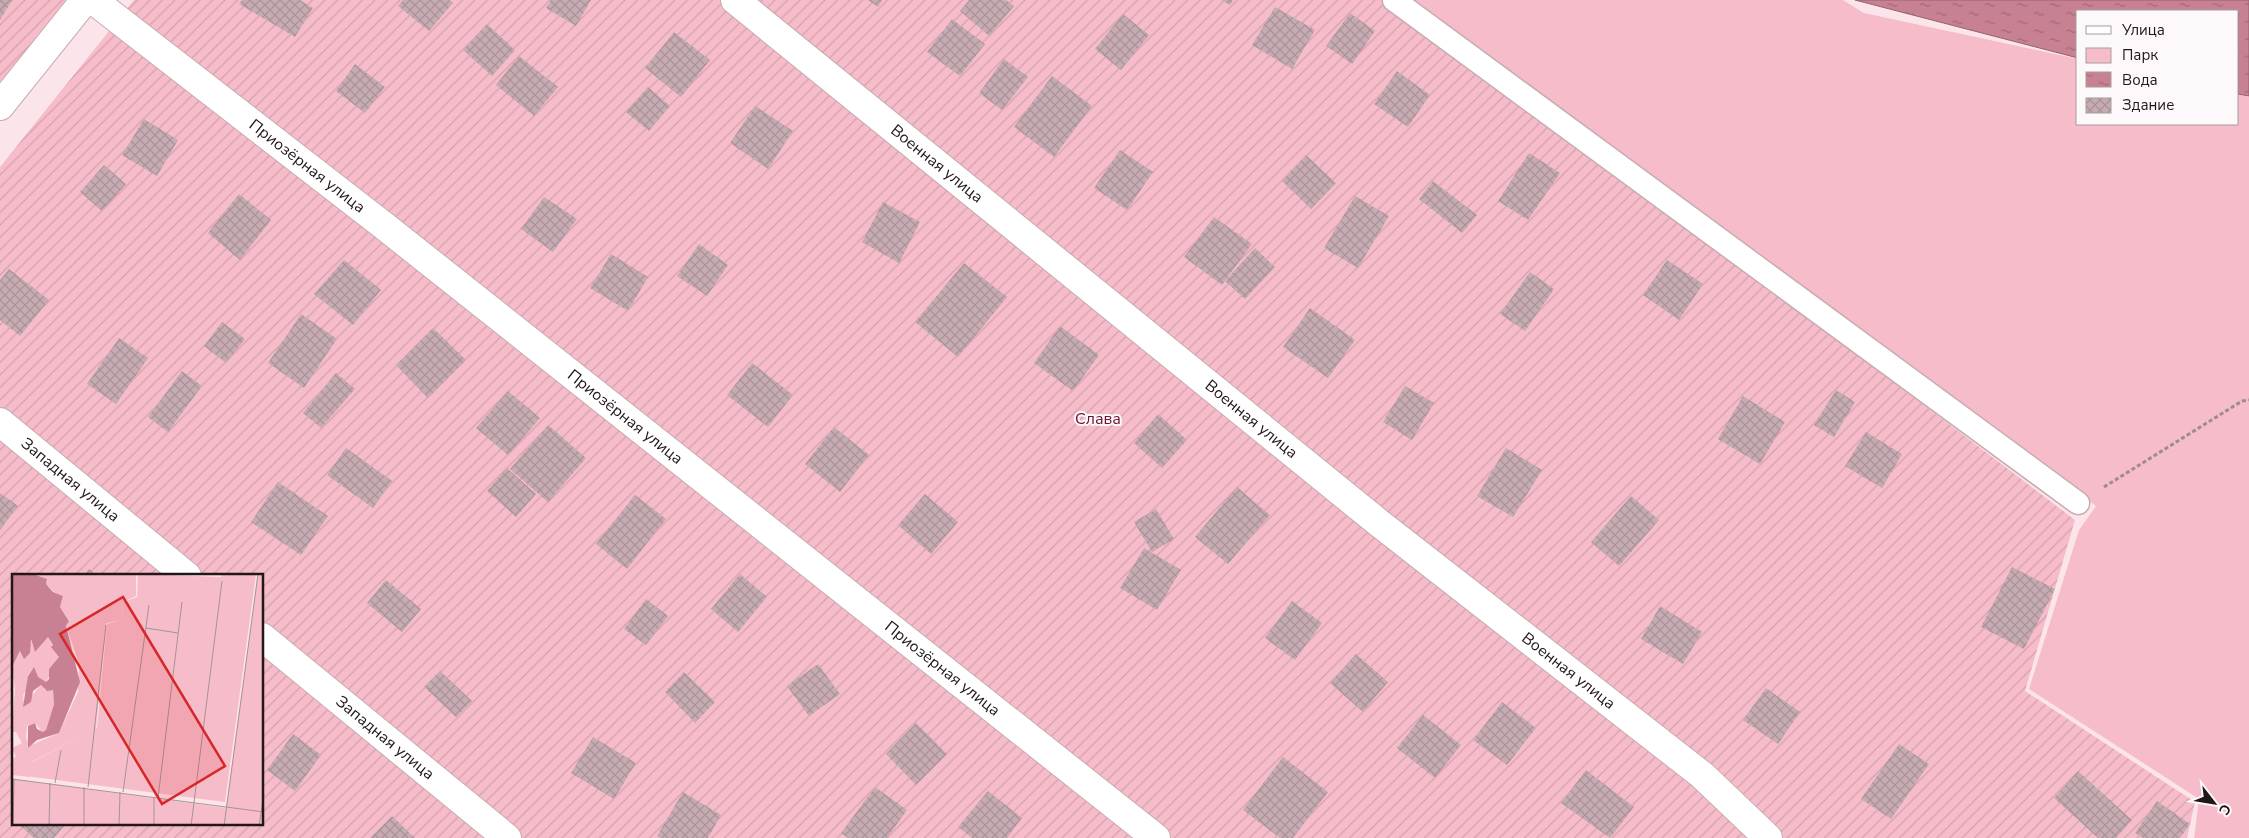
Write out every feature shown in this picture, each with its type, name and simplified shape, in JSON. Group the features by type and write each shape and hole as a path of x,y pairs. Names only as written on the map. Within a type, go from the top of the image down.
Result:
{"street":[{"path":"0,106 85,0"},
{"name":"Приозёрная улица","path":"93,0 383,225 1156,838"},
{"name":"Военная улица","path":"735,0 1371,516 1702,775 1768,838"},
{"name":"Западная улица","path":"0,422 185,574"},
{"name":"Западная улица","path":"264,639 507,838"}],"lane":[{"path":"1394,0 2078,503"}],"path":[{"path":"2078,503 2242,401 2249,400"}],"green space":[{"path":"0,0 68,0 0,84"},
{"name":"Слава","path":"134,0 1391,0 2075,520 2025,691 2195,802 2187,838 0,838 0,167"},
{"path":"1401,0 1843,0 1864,13 2076,59 2076,125 2239,125 2239,94 2249,97 2249,838 2194,838 2199,799 2029,689 2079,530 2096,506"}],"water":[{"path":"1855,0 2249,0 2249,96 2239,94 2239,10 2076,10 2076,57"}],"building":[{"path":"0,0 12,0 0,20"},
{"path":"242,0 300,0 313,8 295,37 239,4"},
{"path":"403,0 449,0 453,3 429,31 398,6"},
{"path":"551,0 591,0 576,26 546,8"},
{"path":"868,0 882,0 878,7"},
{"path":"969,0 1006,0 1014,6 989,36 960,11"},
{"path":"1221,0 1233,0 1230,5"},
{"path":"1275,7 1315,30 1292,69 1252,45"},
{"path":"1350,13 1375,31 1352,64 1326,46"},
{"path":"1123,14 1149,35 1121,70 1095,49"},
{"path":"952,19 985,44 960,76 927,52"},
{"path":"487,24 515,50 492,76 463,50"},
{"path":"674,32 710,60 681,97 645,68"},
{"path":"519,56 558,87 534,116 496,85"},
{"path":"1004,59 1028,77 1002,110 979,93"},
{"path":"355,64 385,87 365,113 336,91"},
{"path":"1397,71 1430,95 1408,127 1374,104"},
{"path":"1052,76 1092,106 1054,157 1014,127"},
{"path":"648,87 670,106 649,131 626,112"},
{"path":"755,106 793,131 768,169 730,143"},
{"path":"144,119 178,140 157,176 122,155"},
{"path":"1120,150 1153,172 1127,210 1094,188"},
{"path":"1529,153 1560,173 1528,220 1498,201"},
{"path":"1306,155 1336,183 1311,209 1282,181"},
{"path":"104,165 126,184 102,211 80,192"},
{"path":"1433,181 1477,215 1462,233 1419,199"},
{"path":"239,194 271,220 240,260 208,233"},
{"path":"1355,196 1389,216 1358,268 1324,248"},
{"path":"544,197 577,219 553,252 521,229"},
{"path":"883,202 920,222 899,263 862,242"},
{"path":"1214,217 1252,244 1222,285 1184,257"},
{"path":"699,244 728,265 707,296 677,276"},
{"path":"1255,248 1275,267 1245,299 1225,281"},
{"path":"611,254 648,277 628,311 590,288"},
{"path":"344,260 381,290 353,325 314,294"},
{"path":"1667,260 1703,284 1679,320 1643,295"},
{"path":"964,263 1007,297 958,357 915,322"},
{"path":"9,269 49,300 20,336 0,320 0,280"},
{"path":"1530,272 1554,289 1525,331 1500,314"},
{"path":"1310,308 1355,340 1328,378 1283,347"},
{"path":"301,314 337,339 304,388 268,363"},
{"path":"222,322 245,339 226,363 204,346"},
{"path":"1060,326 1099,355 1073,391 1034,363"},
{"path":"433,328 466,360 428,398 396,365"},
{"path":"119,338 148,358 116,404 87,384"},
{"path":"752,363 793,395 768,427 727,395"},
{"path":"182,371 202,386 168,432 148,417"},
{"path":"336,373 355,389 321,428 303,413"},
{"path":"1405,386 1434,403 1412,440 1383,422"},
{"path":"1836,390 1855,402 1834,437 1814,425"},
{"path":"508,391 540,418 508,455 476,428"},
{"path":"1743,396 1785,422 1760,464 1718,439"},
{"path":"1158,414 1187,440 1162,468 1134,443"},
{"path":"548,425 586,458 548,502 510,469"},
{"path":"834,427 869,455 840,492 805,464"},
{"path":"1866,432 1902,454 1882,488 1845,466"},
{"path":"346,448 392,481 373,508 327,475"},
{"path":"1506,448 1542,470 1513,517 1477,496"},
{"path":"507,468 536,494 516,517 487,491"},
{"path":"278,482 328,516 301,555 251,522"},
{"path":"1237,487 1270,515 1228,564 1195,537"},
{"path":"0,493 18,506 0,530"},
{"path":"925,494 958,522 931,554 898,525"},
{"path":"635,495 666,519 627,569 596,544"},
{"path":"1631,496 1659,520 1619,566 1591,542"},
{"path":"1156,509 1174,539 1152,552 1134,522"},
{"path":"1144,548 1181,570 1157,610 1120,588"},
{"path":"2012,567 2055,589 2024,649 1981,627"},
{"path":"89,569 95,574 85,574"},
{"path":"740,574 767,597 738,632 711,609"},
{"path":"386,580 421,609 402,632 367,603"},
{"path":"646,599 668,616 646,645 624,629"},
{"path":"1292,601 1322,623 1295,660 1265,638"},
{"path":"1660,606 1702,632 1683,664 1641,639"},
{"path":"1356,654 1388,682 1363,712 1330,683"},
{"path":"818,664 840,694 809,716 787,686"},
{"path":"440,671 472,701 456,717 424,687"},
{"path":"684,672 715,702 695,723 665,692"},
{"path":"1766,688 1800,712 1778,744 1743,720"},
{"path":"1502,702 1536,728 1507,765 1473,740"},
{"path":"1423,715 1461,745 1435,778 1397,748"},
{"path":"916,723 947,754 916,785 886,754"},
{"path":"293,734 321,755 295,791 267,770"},
{"path":"593,737 636,763 614,799 571,773"},
{"path":"1899,744 1929,764 1891,819 1861,799"},
{"path":"1283,757 1328,792 1293,838 1280,838 1243,810"},
{"path":"1586,770 1634,807 1610,838 1561,803"},
{"path":"2078,771 2132,820 2116,838 2098,838 2054,798"},
{"path":"875,787 907,810 887,838 848,838 841,833"},
{"path":"988,791 1022,818 1007,838 972,838 958,827"},
{"path":"683,792 721,815 708,838 660,838 657,836"},
{"path":"2157,801 2190,824 2180,838 2143,838 2135,833"},
{"path":"392,816 415,838 370,838"},
{"path":"20,826 64,826 54,838 34,838"}]}
